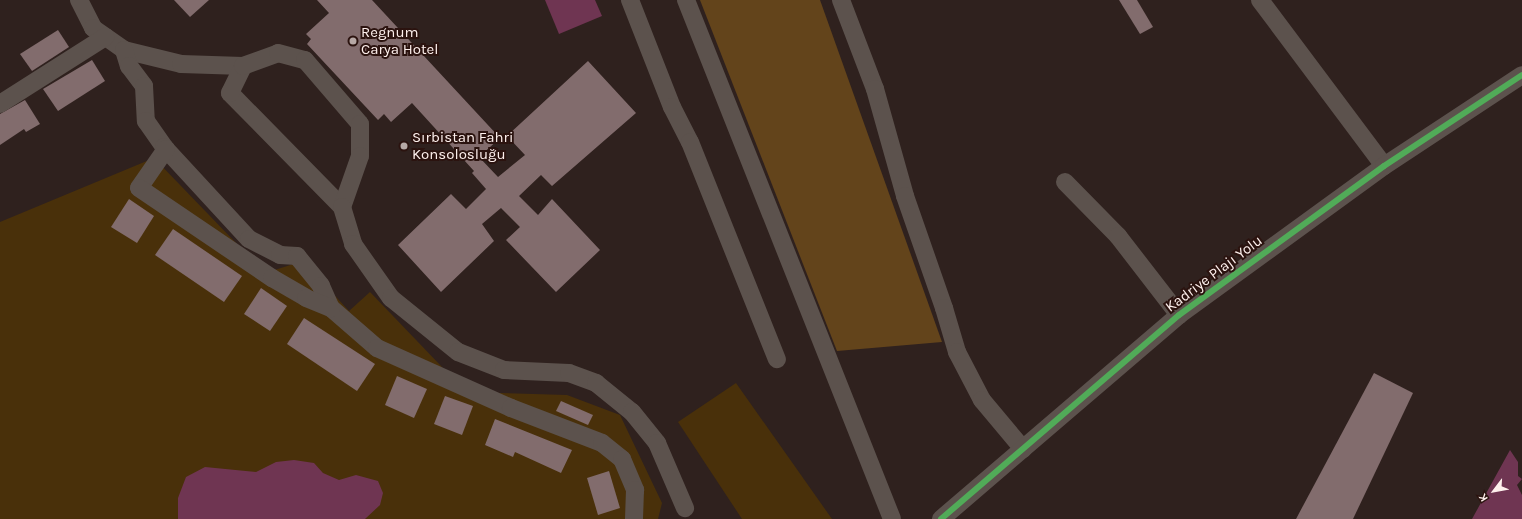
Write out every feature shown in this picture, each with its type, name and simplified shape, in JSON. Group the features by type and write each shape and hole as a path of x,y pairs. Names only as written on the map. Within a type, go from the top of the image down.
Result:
{"street":[{"path":"79,0 93,28 124,50 181,64 243,66 278,53 304,60 360,124 360,156 342,207"},
{"path":"630,0 672,107 690,142 776,359"},
{"path":"686,0 892,519"},
{"path":"841,0 875,89 905,196 944,308 957,352 982,400 1023,449"},
{"path":"1260,0 1384,166"},
{"path":"0,104 105,37"},
{"path":"124,50 128,66 144,86 146,121 166,149 249,238 280,255 297,256 321,286 331,308"},
{"path":"243,66 230,94 342,207 353,244 391,298 458,352 504,370 569,373 596,384 632,412 657,443 684,515"},
{"name":"Kadriye Plajı Yolu","path":"941,519 1179,315 1384,166 1522,74"},
{"path":"166,149 139,188 272,278 306,298 331,308 377,348 412,365 602,443 622,459 635,490 634,519"},
{"path":"1065,182 1118,236 1179,315"}],"shaded area":[{"path":"545,0 595,0 602,16 559,34"},
{"path":"700,0 820,0 942,342 837,351"},
{"path":"154,158 265,273 303,261 349,311 370,292 466,392 567,395 620,415 662,503 658,519 0,519 0,222"},
{"path":"736,383 832,519 742,519 678,422"},
{"path":"1510,450 1518,462 1518,476 1522,479 1517,485 1522,495 1522,519 1472,519"},
{"path":"294,460 314,463 323,473 339,480 356,475 378,481 383,493 380,505 365,519 178,519 178,498 186,477 205,467 256,472 276,462"}],"building":[{"path":"174,0 209,0 190,17"},
{"path":"317,0 372,0 500,138 479,157 498,177 525,155 507,136 588,61 636,113 552,186 541,175 519,196 538,215 552,199 600,250 556,292 506,240 520,227 501,208 482,224 494,241 441,292 398,245 451,194 466,209 486,189 472,173 474,171 412,103 391,122 384,114 378,120 307,44 311,39 306,34 329,13"},
{"path":"1119,0 1137,0 1153,27 1140,34"},
{"path":"58,30 69,47 32,71 20,54"},
{"path":"92,60 105,81 58,111 43,89"},
{"path":"25,100 40,124 26,132 24,129 0,145 0,114"},
{"path":"129,199 154,216 137,243 111,227"},
{"path":"173,229 242,276 224,302 155,255"},
{"path":"261,288 287,306 270,331 244,314"},
{"path":"304,318 375,364 357,391 287,344"},
{"path":"1374,373 1413,393 1353,519 1296,519"},
{"path":"397,376 427,389 414,418 385,405"},
{"path":"445,396 473,406 462,435 434,424"},
{"path":"561,401 593,415 588,425 556,411"},
{"path":"495,419 572,450 561,473 515,452 513,457 485,445"},
{"path":"609,471 620,508 598,515 587,478"}],"cycle path":[{"path":"941,519 1179,315 1384,166 1522,75"}],"place":[{"name":"Regnum Carya Hotel","path":"353,41"},
{"name":"Sırbistan Fahri Konsolosluğu","path":"404,146"}]}
